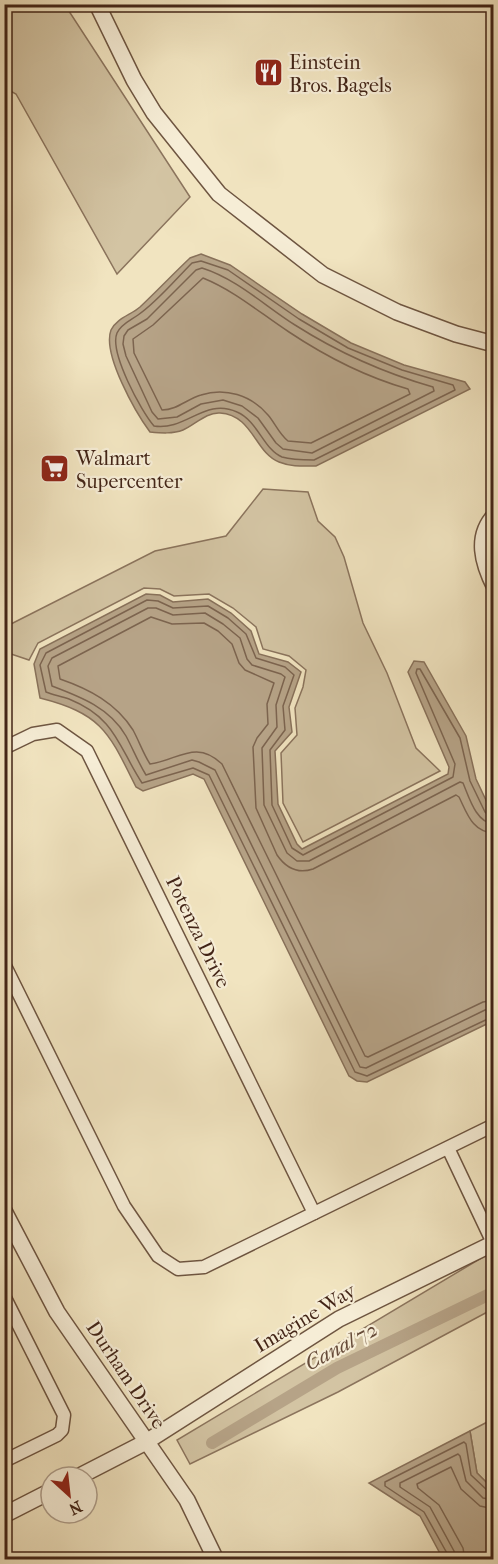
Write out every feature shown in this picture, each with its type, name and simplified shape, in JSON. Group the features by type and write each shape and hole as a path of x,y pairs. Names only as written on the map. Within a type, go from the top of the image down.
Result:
{"street":[{"path":"97,4 134,80 154,112 219,194 323,275 397,312 456,334 494,344"},
{"path":"494,514 488,520 480,542 484,569 494,589"},
{"name":"Potenza Drive","path":"4,748 33,734 57,729 87,752 314,1214"},
{"path":"4,964 123,1204 158,1256 177,1269 204,1267 494,1125"},
{"path":"448,1148 493,1243"},
{"name":"Durham Drive","path":"4,1211 57,1312 188,1500 216,1560"},
{"name":"Imagine Way","path":"99,1466 146,1442 339,1319 493,1243"},
{"path":"4,1296 64,1415 62,1430 57,1435 4,1461"},
{"path":"4,1515 39,1497"}],"shaded area":[{"path":"4,5 65,5 190,197 117,274 16,94 5,88"},
{"path":"263,489 308,492 318,521 335,537 344,557 363,623 387,673 416,748 440,771 303,842 283,803 281,753 297,735 295,708 303,687 306,670 289,656 263,649 256,627 233,608 209,594 174,596 160,589 144,588 38,643 29,660 5,652 5,627 155,551 226,536"},
{"path":"493,1251 493,1309 338,1392 190,1464 177,1440"},
{"path":"493,1419 493,1489 477,1473 470,1431"}],"water":[{"path":"201,254 230,265 302,314 351,343 404,365 465,382 470,389 316,466 279,462 264,451 240,420 231,415 215,413 179,431 150,432 129,398 116,368 111,353 111,330 120,320 140,307 190,258"},
{"path":"146,594 160,595 173,602 208,599 231,613 251,631 259,654 288,662 301,672 289,707 292,732 275,751 278,804 297,844 302,849 448,774 449,767 408,672 414,661 424,662 466,736 476,779 493,815 493,1021 367,1082 357,1081 349,1076 204,779 193,774 143,791 136,787 102,728 78,711 40,698 34,664 40,649"},
{"path":"470,1431 477,1473 493,1489 493,1559 443,1559 420,1516 369,1483"}],"waterway":[{"name":"Canal 72","path":"212,1443 337,1368 494,1292"}],"place":[{"name":"Einstein Bros. Bagels","path":"268,73"},
{"name":"Walmart Supercenter","path":"55,469"}]}
